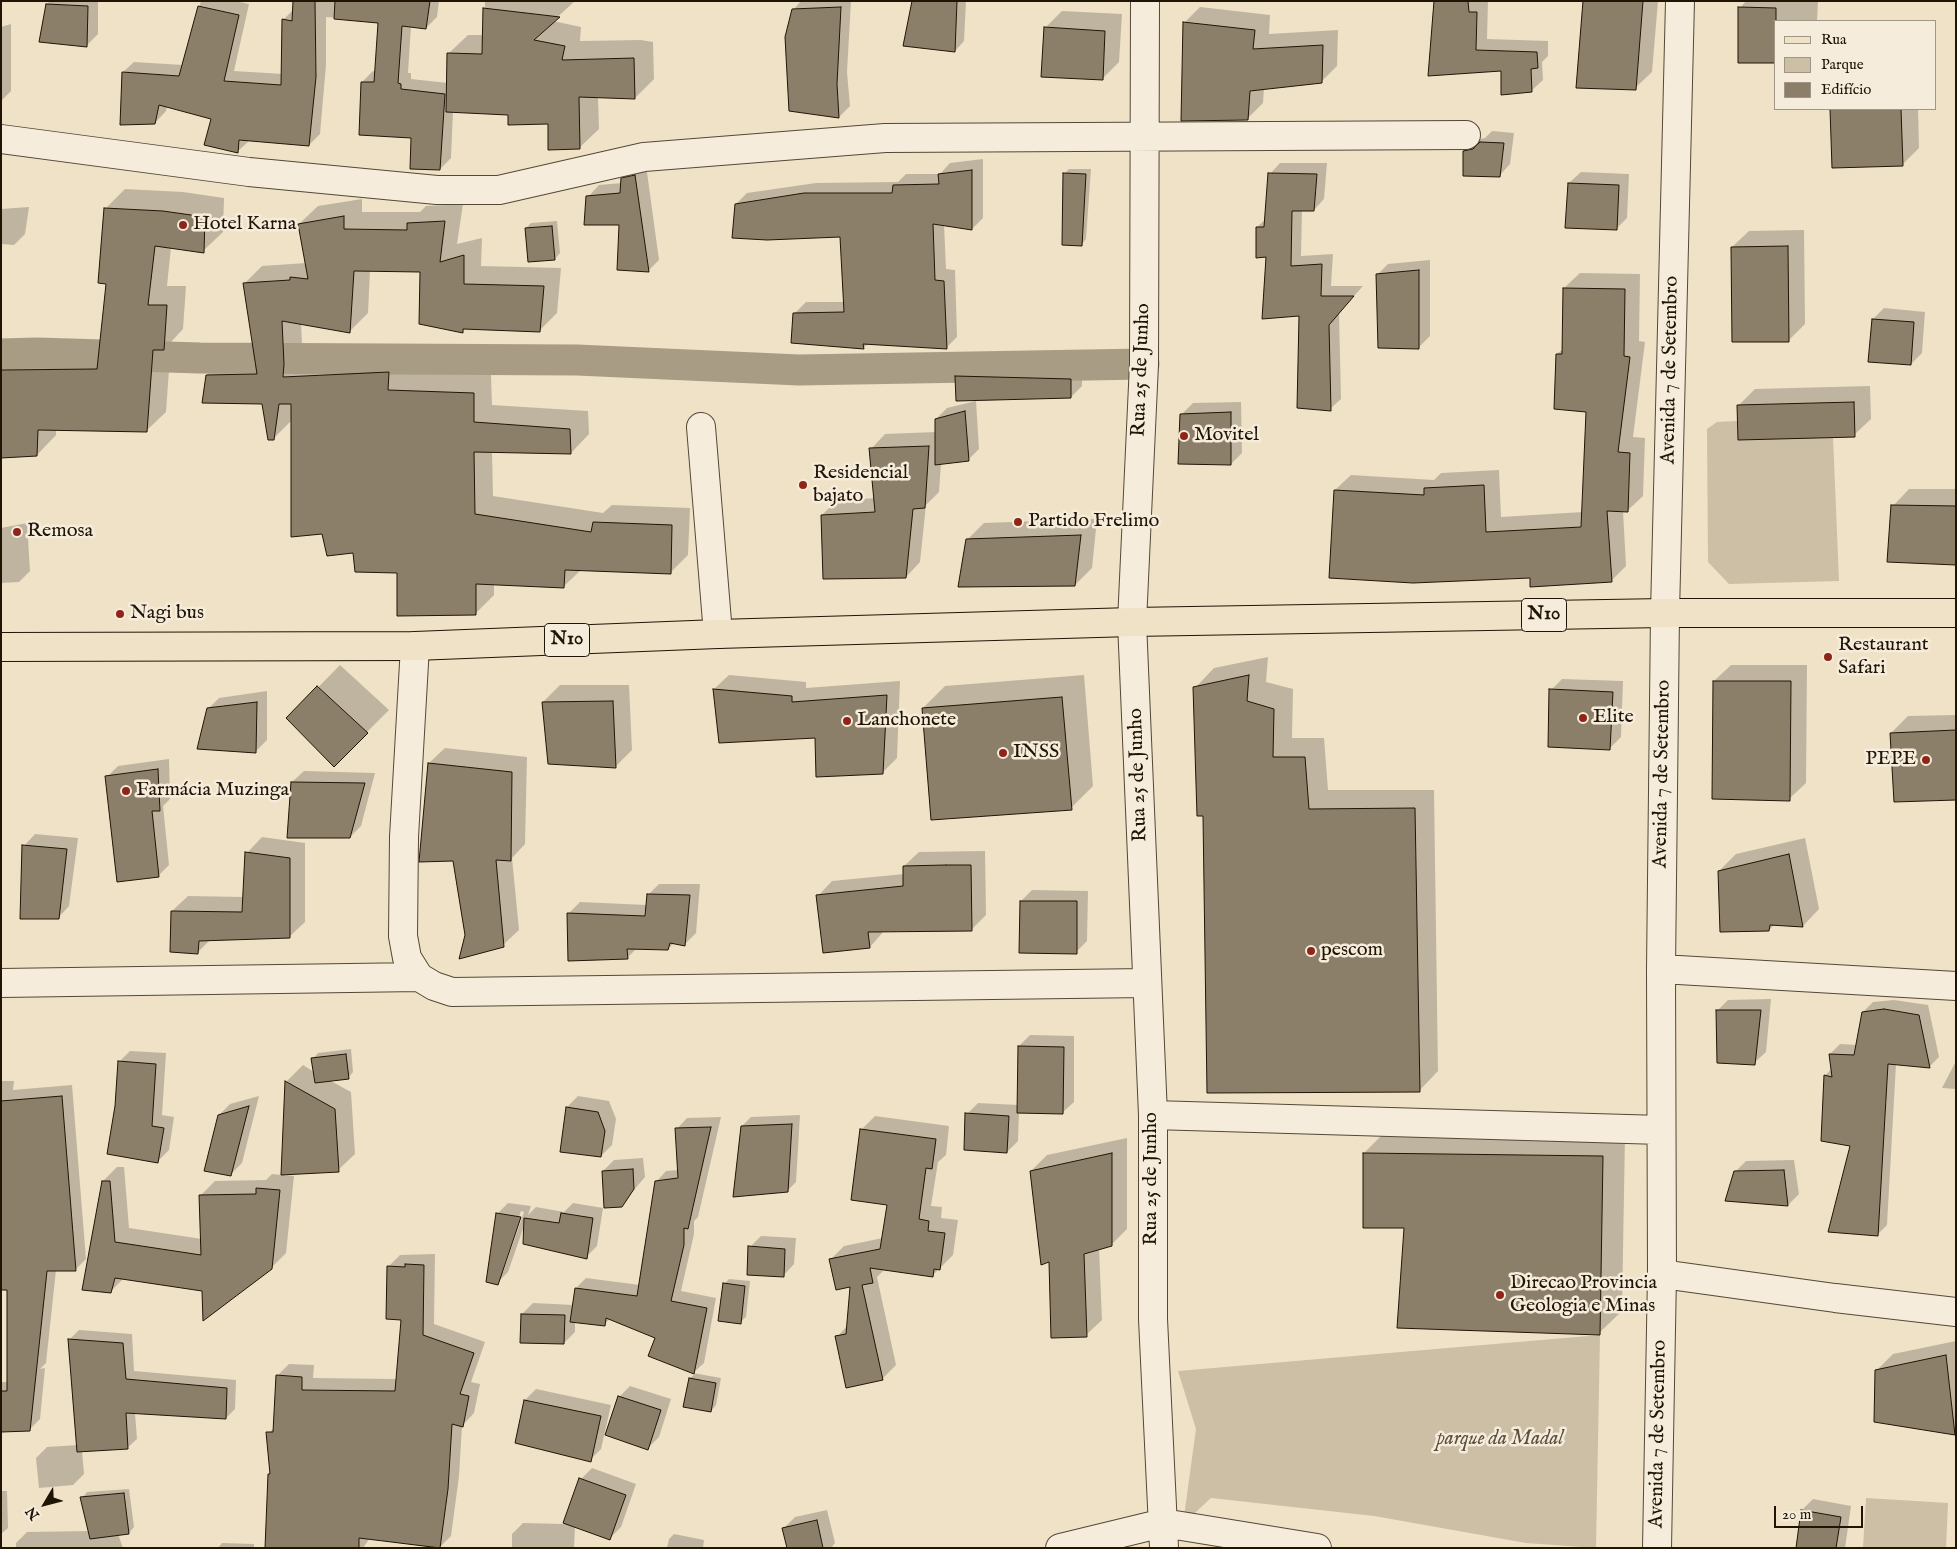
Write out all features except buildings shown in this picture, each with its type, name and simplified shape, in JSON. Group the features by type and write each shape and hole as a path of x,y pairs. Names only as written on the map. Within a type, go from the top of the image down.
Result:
{"main road":[{"name":"N10","path":"1,647 414,646 718,634 1132,622 1665,613 1956,613"}],"street":[{"name":"Rua 25 de Junho","path":"1145,1 1144,364 1132,622 1152,1115 1153,1319 1164,1535"},
{"name":"Avenida 7 de Setembro","path":"1657,1548 1662,1274 1661,969 1665,613 1680,1"},
{"path":"1,139 249,172 446,190 499,190 644,157 875,138 1144,135 1466,135"},
{"path":"701,427 718,634"},
{"path":"414,646 404,837 403,936 407,958 418,977"},
{"path":"1661,969 1956,986"},
{"path":"1,983 418,977 434,986 452,992 1146,983"},
{"path":"1152,1115 1661,1130"},
{"path":"1662,1274 1835,1298 1956,1312"},
{"path":"1060,1548 1164,1535 1317,1548"}],"green space":[{"path":"1737,421 1738,439 1833,437 1839,581 1729,584 1708,562 1707,429 1717,422"},
{"name":"parque da Madal","path":"1600,1335 1596,1548 1526,1543 1374,1516 1211,1498 1183,1524 1196,1429 1178,1371"},
{"path":"1866,1498 1948,1503 1946,1548 1863,1548"}],"waterway":[{"path":"1,354 37,353 200,358 577,360 799,370 1144,364"}],"place":[{"name":"Hotel Karna","path":"183,225"},
{"name":"Movitel","path":"1184,436"},
{"name":"Residencial bajato","path":"803,485"},
{"name":"Partido Frelimo","path":"1018,522"},
{"name":"Remosa","path":"17,532"},
{"name":"Nagi bus","path":"120,614"},
{"name":"Restaurant Safari","path":"1828,657"},
{"name":"Elite","path":"1583,718"},
{"name":"Lanchonete","path":"847,721"},
{"name":"INSS","path":"1003,753"},
{"name":"PEPE","path":"1926,760"},
{"name":"Farmácia Muzinga","path":"126,791"},
{"name":"pescom","path":"1311,951"},
{"name":"Direcao Provincia Geologia e Minas","path":"1500,1295"}]}
